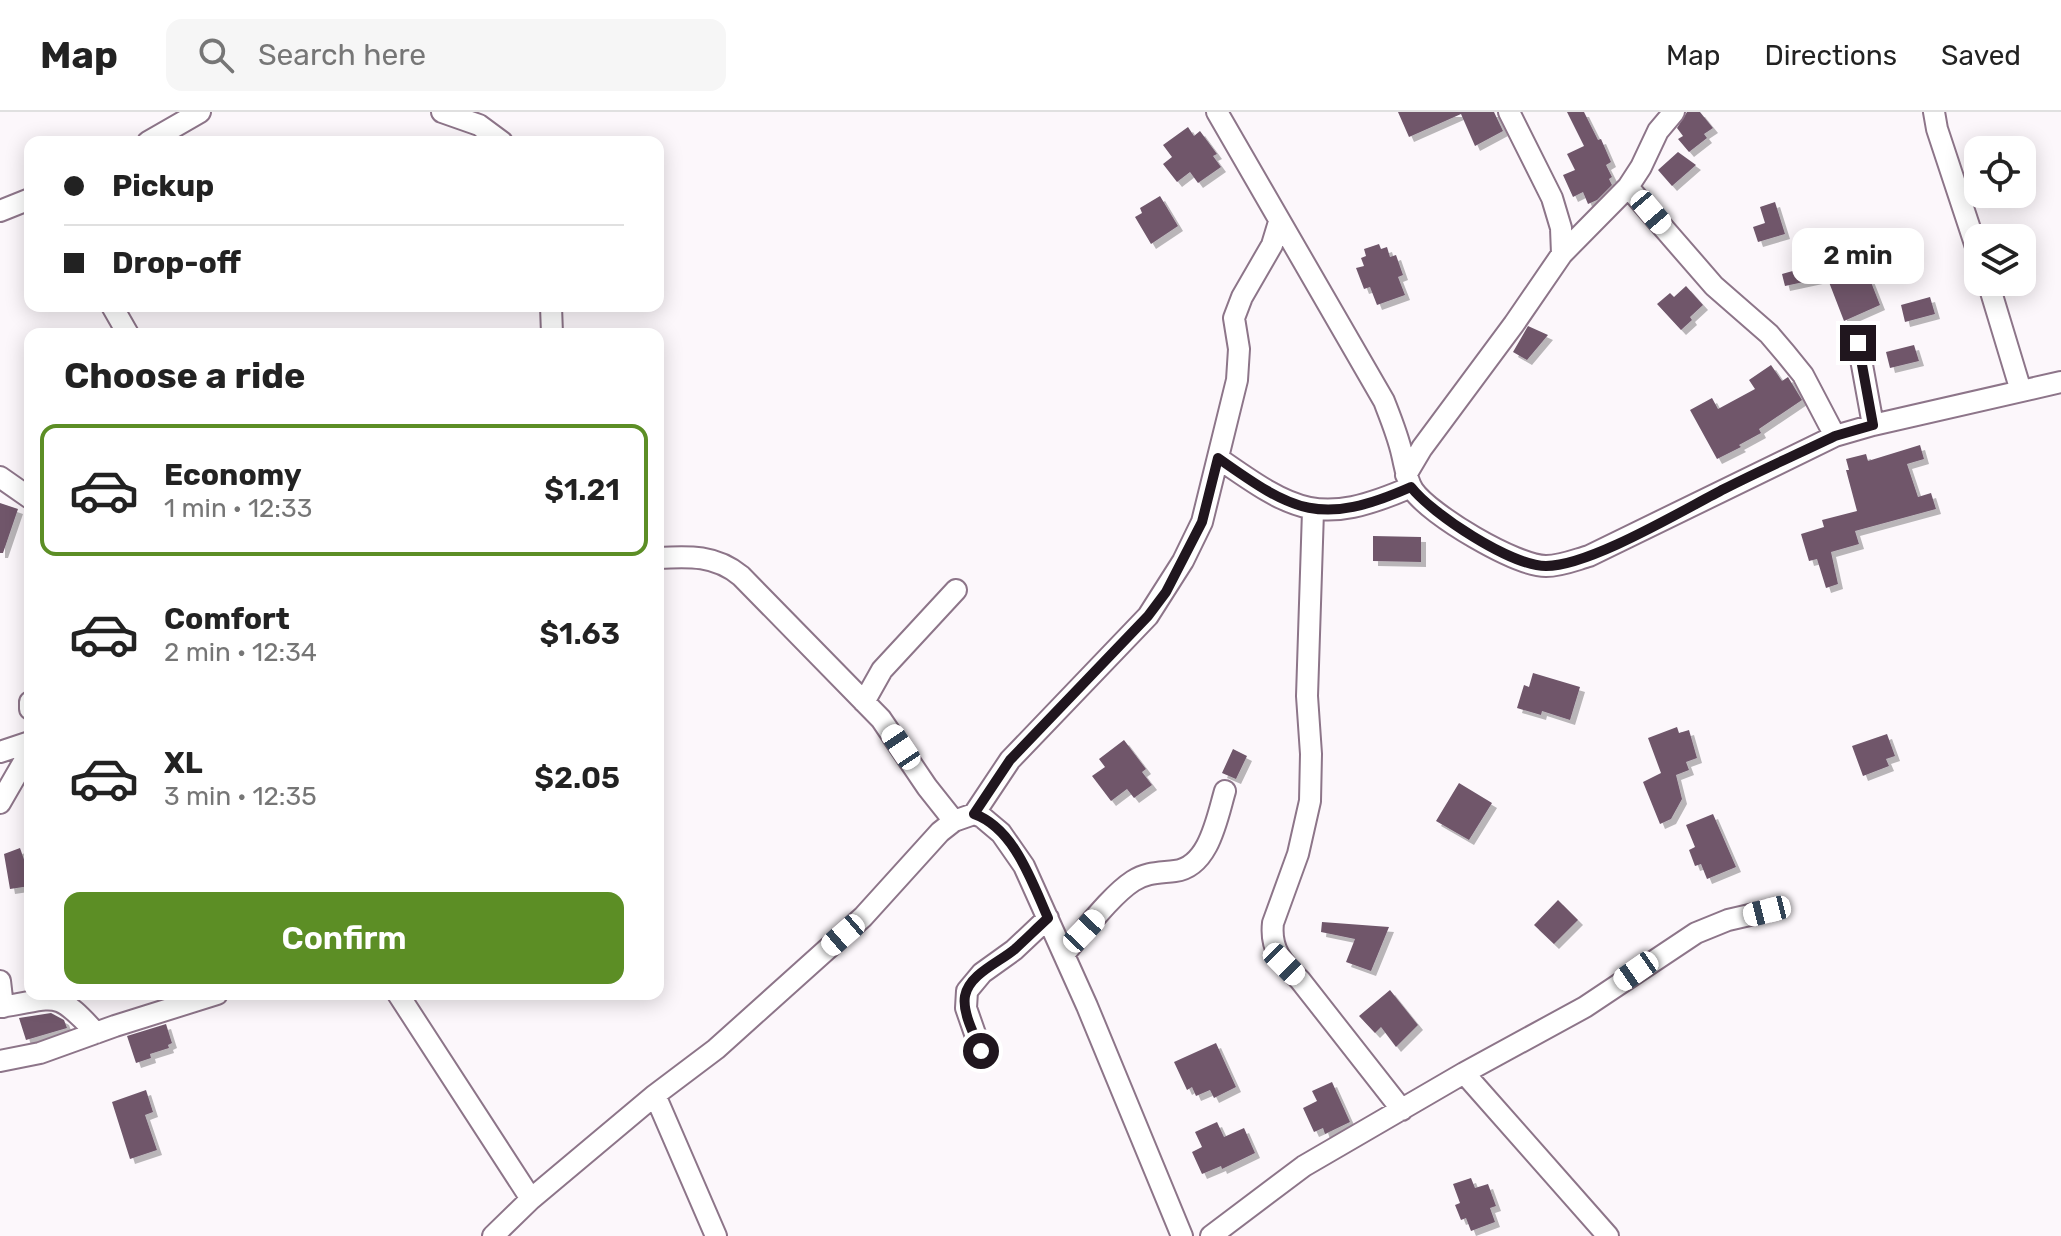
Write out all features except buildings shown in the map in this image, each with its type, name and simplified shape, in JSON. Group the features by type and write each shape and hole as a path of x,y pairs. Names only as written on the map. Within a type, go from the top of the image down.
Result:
{"street":[{"path":"158,136 200,112"},
{"path":"442,112 479,125 494,136"},
{"path":"1217,112 1384,401 1408,481 1436,511 1498,549 1544,566 1589,556 1835,436 2061,382"},
{"path":"1509,112 1552,198 1561,228 1562,254"},
{"path":"1218,458 1270,495 1313,511 1359,505 1408,481 1422,448 1562,254 1628,187 1658,131 1674,112"},
{"path":"1934,112 1968,224"},
{"path":"1628,187 1714,286 1778,344 1803,375 1835,436"},
{"path":"0,211 24,201"},
{"path":"493,1236 531,1199 655,1095 716,1049 863,917 940,832 964,817 1010,760 1148,616 1166,592 1202,522 1237,380 1239,349 1234,318 1242,297 1272,245 1279,222"},
{"path":"1992,296 2021,391"},
{"path":"1858,343 1873,425"},
{"path":"0,477 24,494"},
{"path":"1313,511 1307,696 1310,801 1302,840 1273,923 1272,937 1284,964 1402,1110"},
{"path":"664,558 703,558 729,566 761,595 891,732 927,787 964,817 988,821 1010,844 1024,866 1064,954 1182,1236"},
{"path":"864,702 882,670 956,590"},
{"path":"0,752 24,744"},
{"path":"0,803 24,761"},
{"path":"1064,954 1126,885 1143,875 1179,871 1191,865 1212,835 1225,791"},
{"path":"1211,1236 1304,1166 1585,1007 1696,933 1728,920 1767,911"},
{"path":"981,1051 968,1018 967,991 982,973 1014,950 1048,918"},
{"path":"0,981 2,1007 51,1000"},
{"path":"60,1000 96,1033"},
{"path":"0,1061 40,1053 198,1000"},
{"path":"402,1000 531,1199"},
{"path":"1464,1073 1608,1236"},
{"path":"655,1095 716,1236"}],"route":[{"path":"981,1051 968,1018 965,994 982,973 1014,950 1048,918 1024,866 1010,844 988,821 974,814 1010,760 1148,616 1166,592 1202,522 1218,458 1270,495 1313,511 1359,505 1411,487 1436,511 1498,549 1526,562 1544,566 1562,564 1589,556 1835,436 1873,425 1858,343"}]}
